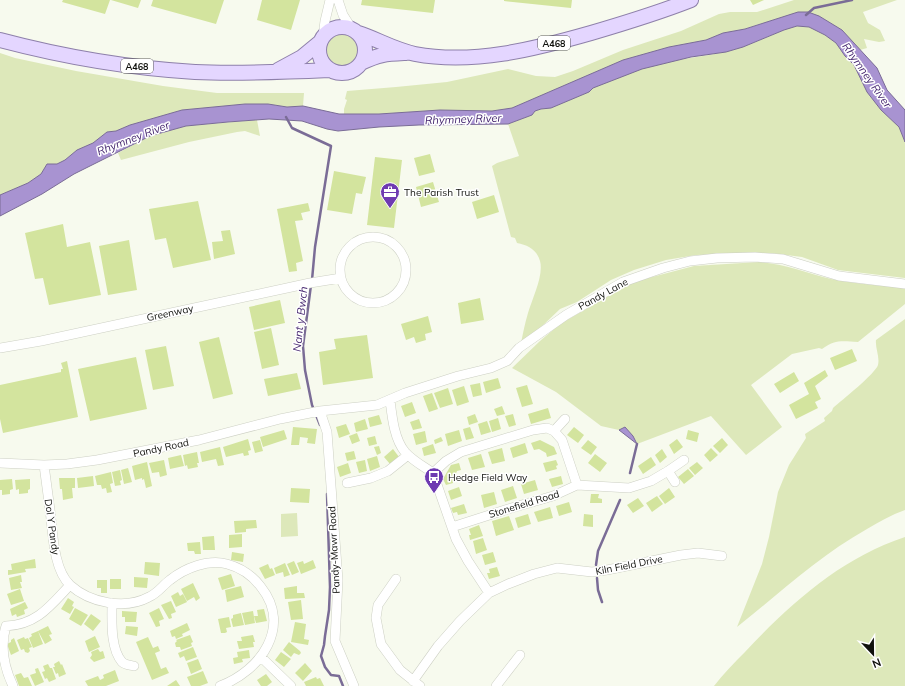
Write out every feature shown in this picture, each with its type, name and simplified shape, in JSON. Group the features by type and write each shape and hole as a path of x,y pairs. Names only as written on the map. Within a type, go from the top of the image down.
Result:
{"main road":[{"name":"A468","path":"361,63 382,54 412,53 469,57 519,50 602,30 691,0"},
{"path":"336,27 344,27 355,31 362,38 365,51 361,63 356,69 343,74 329,70 323,65 318,51 321,39 329,30 336,27"},
{"name":"A468","path":"355,31 412,53"},
{"name":"A468","path":"276,71 298,60 321,39"},
{"name":"A468","path":"0,40 72,57 139,67 217,72 329,70"}],"street":[{"path":"321,39 330,0"},
{"path":"338,0 343,15 355,31"},
{"path":"374,236 393,244 400,251 405,260 406,271 404,281 399,290 382,302 371,303 361,301 352,296 345,288 340,278 342,258 347,249 354,242 364,238 374,236"},
{"name":"Pandy Lane","path":"320,411 377,406 405,393 458,376 491,368 507,361 519,348 566,315 623,282 663,268 690,261 718,258 755,257 783,259 840,276 905,284"},
{"name":"Greenway","path":"0,348 41,341 323,280 340,278"},
{"path":"390,400 398,440 404,451 415,462 433,473 456,539 468,561 489,593"},
{"name":"Pandy Road","path":"0,463 44,465 67,464 138,453 223,434 280,418 320,411"},
{"name":"Pandy-Mawr Road","path":"320,411 327,432 338,580 335,641 354,686"},
{"path":"554,431 565,418"},
{"path":"433,473 446,461 461,452 534,430 547,428 554,431 562,440 577,485"},
{"path":"347,483 371,478 388,471 408,455"},
{"name":"Stonefield Road","path":"452,527 553,496 577,485 629,488 651,481 684,460"},
{"name":"Dol Y Pandy","path":"44,465 57,559 64,577 70,585 87,596 106,603 129,602 149,597 171,579 195,566 211,563 224,563 237,567 247,572 257,581 269,599 273,609 274,623 272,638 266,650 257,662 226,684 220,686"},
{"path":"668,471 675,482"},
{"name":"Kiln Field Drive","path":"417,684 438,646 460,621 489,593 508,584 534,574 557,568 592,572 681,555 698,553 722,556"},
{"path":"396,579 378,605 376,618 381,644 400,670 417,684"},
{"path":"13,686 3,657 3,623 15,625 27,621 44,612 70,585"},
{"path":"112,603 112,631 116,650 122,661 126,664 134,666"},
{"path":"496,686 520,655"},
{"path":"261,657 292,686"}],"green space":[{"path":"794,0 897,0 863,12 868,23 880,30 885,41 879,42 864,39 867,48 860,50 842,30 819,16 776,19 745,29 723,33 706,40 669,47 623,60 512,108 492,111 440,110 379,114 344,114 347,91 447,82 508,69 536,76 555,77 623,50 681,31 719,14 730,12 757,12"},
{"path":"797,26 809,27 825,35 836,43 845,56 854,65 867,92 881,110 899,127 905,142 905,278 838,270 802,257 771,253 696,255 666,260 634,270 611,280 577,302 560,309 537,331 521,343 527,317 539,280 541,267 539,257 534,251 525,245 517,243 515,238 511,237 492,166 519,156 508,124 532,115 535,111 551,108 589,92 593,88 621,76 658,64 734,50"},
{"path":"346,32 355,37 359,43 359,57 355,63 346,68 338,68 329,63 325,57 324,46 329,37 335,33"},
{"path":"0,53 15,58 76,71 163,86 217,93 304,93 303,106 287,107 268,104 245,104 182,110 130,125 116,131 107,132 93,143 77,150 65,160 57,164 47,164 41,174 28,183 0,195"},
{"path":"257,120 260,136 245,131 237,132 189,142 121,160 118,153 150,136 186,126"},
{"path":"759,262 787,267 840,281 902,288 905,289 905,304 858,342 839,341 822,349 819,348 792,354 751,385 782,427 746,455 711,416 637,444 633,436 625,427 619,430 601,426 556,392 512,368 560,324 633,282 694,266"},
{"path":"905,319 905,510 890,516 832,551 800,575 737,627 762,564 778,492 789,465 806,438 805,434 825,421 824,418 832,411 833,408 876,369 878,365 878,356 876,340"},
{"path":"297,513 298,536 281,537 281,514"},
{"path":"905,537 905,686 714,686 762,634 818,584 859,557"}],"water":[{"name":"Rhymney River","path":"798,12 808,12 819,16 842,30 877,68 887,90 905,110 905,142 899,127 881,110 867,92 854,65 845,56 836,43 825,35 809,27 797,26 726,52 691,57 642,69 593,88 589,92 551,108 535,111 532,115 508,124 419,125 338,131 302,121 269,119 186,126 150,136 74,174 42,194 0,216 0,195 28,183 41,174 47,164 57,164 65,160 77,150 93,143 107,132 116,131 130,125 182,110 245,104 268,104 287,107 303,106 339,114 379,114 440,110 492,111 512,108 623,60 669,47 706,40 723,33 745,29"},
{"path":"625,427 633,436 637,444 619,430"}],"building":[{"path":"63,0 110,0 105,14 62,2"},
{"path":"111,0 141,0 138,8"},
{"path":"153,0 224,0 216,24 151,6"},
{"path":"262,0 300,0 291,30 257,20"},
{"path":"362,0 435,0 433,13 361,5"},
{"path":"504,0 572,0 571,8"},
{"path":"750,0 764,0 753,5"},
{"path":"430,154 435,172 419,176 414,158"},
{"path":"375,157 402,160 394,228 367,225"},
{"path":"334,171 366,177 362,194 356,193 352,214 327,210"},
{"path":"433,182 439,202 421,207 416,187"},
{"path":"494,195 499,212 477,219 472,202"},
{"path":"198,201 211,260 173,268 166,238 155,240 149,209"},
{"path":"308,203 310,211 301,213 303,220 295,221 303,261 296,263 297,271 289,272 277,209"},
{"path":"63,224 67,247 90,242 101,295 49,305 43,278 35,279 25,233"},
{"path":"230,230 235,254 214,259 212,242 223,241 221,231"},
{"path":"129,240 137,290 108,295 99,246"},
{"path":"480,298 484,320 461,324 458,303"},
{"path":"280,300 285,323 254,330 249,307"},
{"path":"428,316 432,332 425,334 426,340 416,343 414,337 406,340 401,324"},
{"path":"271,328 279,365 262,369 254,332"},
{"path":"367,335 373,378 323,385 319,352 336,349 334,339"},
{"path":"219,337 233,394 213,399 199,342"},
{"path":"166,346 174,386 153,390 145,350"},
{"path":"852,349 857,361 835,370 830,358"},
{"path":"136,357 147,409 90,421 78,369"},
{"path":"67,361 78,417 3,433 0,419 0,385 61,372 61,369 63,369 61,363"},
{"path":"825,370 828,376 815,386 821,399 815,402 818,408 796,419 789,405 809,394 804,383"},
{"path":"794,372 799,381 780,393 774,384"},
{"path":"297,373 301,389 268,396 264,379"},
{"path":"498,378 501,388 486,393 483,382"},
{"path":"480,383 482,395 473,397 470,385"},
{"path":"527,385 533,404 522,407 516,388"},
{"path":"464,386 469,402 457,406 452,390"},
{"path":"448,388 453,404 440,408 434,393"},
{"path":"432,393 438,409 429,412 423,396"},
{"path":"412,402 416,413 405,417 401,406"},
{"path":"502,406 505,414 497,416 494,409"},
{"path":"548,408 551,418 531,424 528,414"},
{"path":"475,414 478,422 469,425 467,417"},
{"path":"513,414 516,425 509,427 505,416"},
{"path":"379,415 382,424 370,427 368,418"},
{"path":"498,418 501,429 492,432 489,421"},
{"path":"365,419 368,429 356,432 354,423"},
{"path":"419,419 422,428 413,430 410,422"},
{"path":"487,421 491,432 481,435 478,424"},
{"path":"346,424 350,434 339,438 336,427"},
{"path":"293,427 317,429 315,444 307,443 308,438 300,437 299,445 291,445"},
{"path":"470,427 474,438 466,440 463,429"},
{"path":"574,427 584,435 578,443 567,435"},
{"path":"284,430 287,439 263,447 260,437"},
{"path":"459,430 462,441 448,446 445,434"},
{"path":"688,430 699,433 697,442 686,439"},
{"path":"425,431 427,442 416,445 413,434"},
{"path":"357,433 360,441 352,444 349,436"},
{"path":"375,436 377,444 369,446 367,438"},
{"path":"441,437 443,441 435,444 434,440"},
{"path":"722,438 728,445 720,453 713,446"},
{"path":"248,439 251,450 248,451 249,455 244,456 243,453 226,457 223,447"},
{"path":"677,439 683,447 674,454 669,445"},
{"path":"260,440 263,451 255,453 252,442"},
{"path":"540,440 554,447 557,454 547,457 546,453 539,449 534,450 531,443"},
{"path":"588,440 597,447 591,455 581,448"},
{"path":"525,443 528,453 513,458 510,448"},
{"path":"433,444 436,453 424,456 422,448"},
{"path":"379,446 381,453 377,455 374,447"},
{"path":"220,447 224,465 218,466 216,459 202,462 200,452"},
{"path":"502,448 505,461 492,464 488,452"},
{"path":"711,448 718,455 710,462 704,455"},
{"path":"393,449 399,457 390,464 384,457"},
{"path":"662,449 667,457 660,463 655,455"},
{"path":"354,451 356,459 347,461 345,453"},
{"path":"197,452 199,463 197,463 198,467 188,469 187,465 185,466 183,455"},
{"path":"481,454 485,467 472,470 468,458"},
{"path":"595,454 607,463 600,472 588,463"},
{"path":"181,455 184,466 170,469 168,458"},
{"path":"377,456 380,467 370,471 367,459"},
{"path":"651,457 656,465 643,474 638,466"},
{"path":"164,460 167,475 160,477 159,472 152,473 149,463"},
{"path":"365,460 367,471 359,473 356,462"},
{"path":"556,460 558,465 556,466 557,469 546,472 543,463"},
{"path":"147,462 152,486 146,488 144,479 142,480 142,478 135,480 132,466"},
{"path":"697,462 703,468 695,475 689,468"},
{"path":"348,463 351,473 340,477 337,467"},
{"path":"459,463 461,470 457,471 453,483 446,485 443,479 451,465"},
{"path":"128,468 132,482 124,484 121,470"},
{"path":"688,469 694,476 684,484 678,477"},
{"path":"120,470 122,480 120,481 121,485 115,486 112,472"},
{"path":"111,472 113,483 110,484 112,492 107,493 106,488 102,489 101,485 97,485 95,476"},
{"path":"93,476 94,486 78,488 77,478"},
{"path":"561,476 563,484 552,487 549,479"},
{"path":"59,478 75,478 75,488 72,488 73,498 63,500"},
{"path":"12,479 13,489 10,490 10,494 2,495 2,490 0,490 0,480"},
{"path":"30,479 30,489 28,490 28,493 19,494 19,489 16,490 15,480"},
{"path":"535,480 538,490 524,494 521,484"},
{"path":"513,486 517,498 505,502 501,490"},
{"path":"459,487 462,496 451,500 448,491"},
{"path":"291,488 310,489 309,503 290,502"},
{"path":"669,488 675,497 665,504 659,496"},
{"path":"494,492 497,504 484,508 481,495"},
{"path":"591,494 599,494 598,498 602,499 602,503 590,503"},
{"path":"657,496 663,504 652,512 646,503"},
{"path":"638,498 644,506 633,513 627,505"},
{"path":"569,502 572,512 559,516 556,506"},
{"path":"464,504 467,513 458,515 457,512 453,513 451,508"},
{"path":"550,507 553,518 538,522 534,512"},
{"path":"528,514 531,524 518,528 515,518"},
{"path":"584,514 593,515 593,527 583,526"},
{"path":"509,516 514,530 496,536 492,521"},
{"path":"256,520 257,528 246,529 246,532 235,533 234,521"},
{"path":"479,525 483,536 470,540 469,535 471,535 469,529"},
{"path":"242,534 242,547 229,548 229,535"},
{"path":"214,536 215,550 203,550 202,537"},
{"path":"483,538 487,550 476,554 473,541"},
{"path":"200,542 201,554 195,554 194,551 188,551 187,543"},
{"path":"232,552 244,554 243,562 231,560"},
{"path":"493,552 496,562 485,565 482,555"},
{"path":"35,559 36,568 25,569 26,572 8,575 8,570 12,570 11,564"},
{"path":"313,560 316,568 301,574 297,563 303,561 304,564"},
{"path":"294,561 299,572 292,575 287,564"},
{"path":"145,562 160,563 159,576 144,574"},
{"path":"285,563 290,575 284,577 283,572 276,574 274,568"},
{"path":"268,564 270,569 272,568 275,575 265,579 259,568"},
{"path":"497,567 500,576 489,579 487,573 490,573 489,569"},
{"path":"231,574 235,586 222,590 218,578"},
{"path":"21,575 22,582 20,582 22,588 11,590 9,578"},
{"path":"134,577 148,578 147,588 134,587"},
{"path":"110,579 121,579 121,589 110,589"},
{"path":"97,580 107,580 107,593 101,593 101,588 97,588"},
{"path":"193,583 200,598 196,601 194,597 187,601 181,589"},
{"path":"241,586 244,597 227,602 225,590"},
{"path":"297,586 297,593 304,593 305,598 285,599 284,588"},
{"path":"20,589 24,601 11,605 7,594"},
{"path":"178,592 180,596 183,594 187,602 176,607 171,596"},
{"path":"68,598 74,602 72,606 74,607 70,614 61,609"},
{"path":"301,600 303,619 291,620 288,602"},
{"path":"171,601 176,612 171,614 172,618 169,619 161,605"},
{"path":"25,602 28,608 24,610 25,614 17,617 16,614 12,616 10,609"},
{"path":"75,608 88,615 81,626 69,619"},
{"path":"159,608 164,619 159,621 160,626 156,627 149,613"},
{"path":"264,609 267,621 256,623 254,616 258,616 257,610"},
{"path":"122,611 137,612 136,622 125,622 125,617 122,617"},
{"path":"253,611 255,623 245,625 242,613"},
{"path":"241,613 244,625 233,627 231,619 233,618 233,615"},
{"path":"91,614 101,621 93,631 84,624"},
{"path":"229,617 231,627 226,628 227,632 221,633 218,619"},
{"path":"295,622 306,624 304,639 309,640 308,645 291,642"},
{"path":"187,623 190,630 182,634 183,636 176,639 175,636 172,637 170,631"},
{"path":"48,626 52,634 49,635 52,640 45,644 38,631"},
{"path":"126,626 138,627 137,636 125,634"},
{"path":"38,631 43,644 33,648 29,638 32,636 31,634"},
{"path":"190,635 193,642 191,643 192,646 181,650 180,647 176,647 176,640"},
{"path":"253,635 255,642 253,642 254,647 239,649 237,641 242,641 241,637"},
{"path":"95,636 100,647 89,652 85,641"},
{"path":"24,637 25,639 28,638 32,647 29,648 30,651 28,653 25,652 24,649 21,650 17,640"},
{"path":"148,637 153,648 158,646 160,651 155,653 161,669 166,667 169,673 152,680 136,642"},
{"path":"14,638 19,651 11,655 7,644"},
{"path":"289,642 300,651 301,653 299,655 294,653 291,657 283,650"},
{"path":"193,647 197,657 186,661 184,656 180,658 178,653"},
{"path":"98,649 100,652 103,651 105,658 94,662 90,658 92,655 91,652"},
{"path":"249,650 250,658 242,659 243,662 234,664 233,658 238,657 237,652"},
{"path":"281,652 291,659 284,667 275,660"},
{"path":"198,659 202,669 191,674 187,663"},
{"path":"59,661 61,665 62,664 66,674 59,677 58,673 56,674 53,667 55,667 54,664"},
{"path":"305,663 312,671 303,681 295,673"},
{"path":"48,664 50,668 52,668 56,679 49,682 47,678 45,679 42,672 45,671 43,666"},
{"path":"38,668 44,682 35,686 30,675 36,673 35,669"},
{"path":"115,670 119,681 106,686 88,686 85,681 98,676 100,680 104,678 103,675"},
{"path":"203,671 208,683 200,686 191,686 187,677"},
{"path":"21,673 24,678 28,677 32,686 19,686 15,675"},
{"path":"266,674 272,682 267,686 261,686 257,680"},
{"path":"316,677 317,679 320,678 324,686 306,686 304,682"},
{"path":"176,680 180,686 167,686"}],"waterway":[{"path":"806,15 814,8 852,0"},
{"name":"Nant y Bwch","path":"286,117 292,128 331,146 315,247 312,280"},
{"name":"Nant y Bwch","path":"311,285 303,346 305,370 312,405 320,425"},
{"path":"630,473 637,444"},
{"name":"Nant y Bwch","path":"327,494 330,587 329,610 321,656 325,667 331,675 339,676 343,686"},
{"path":"596,565 598,551 620,500"},
{"path":"597,578 598,590 602,602"}],"place":[{"name":"The Parish Trust","path":"390,209"},
{"name":"Hedge Field Way","path":"434,494"}]}
